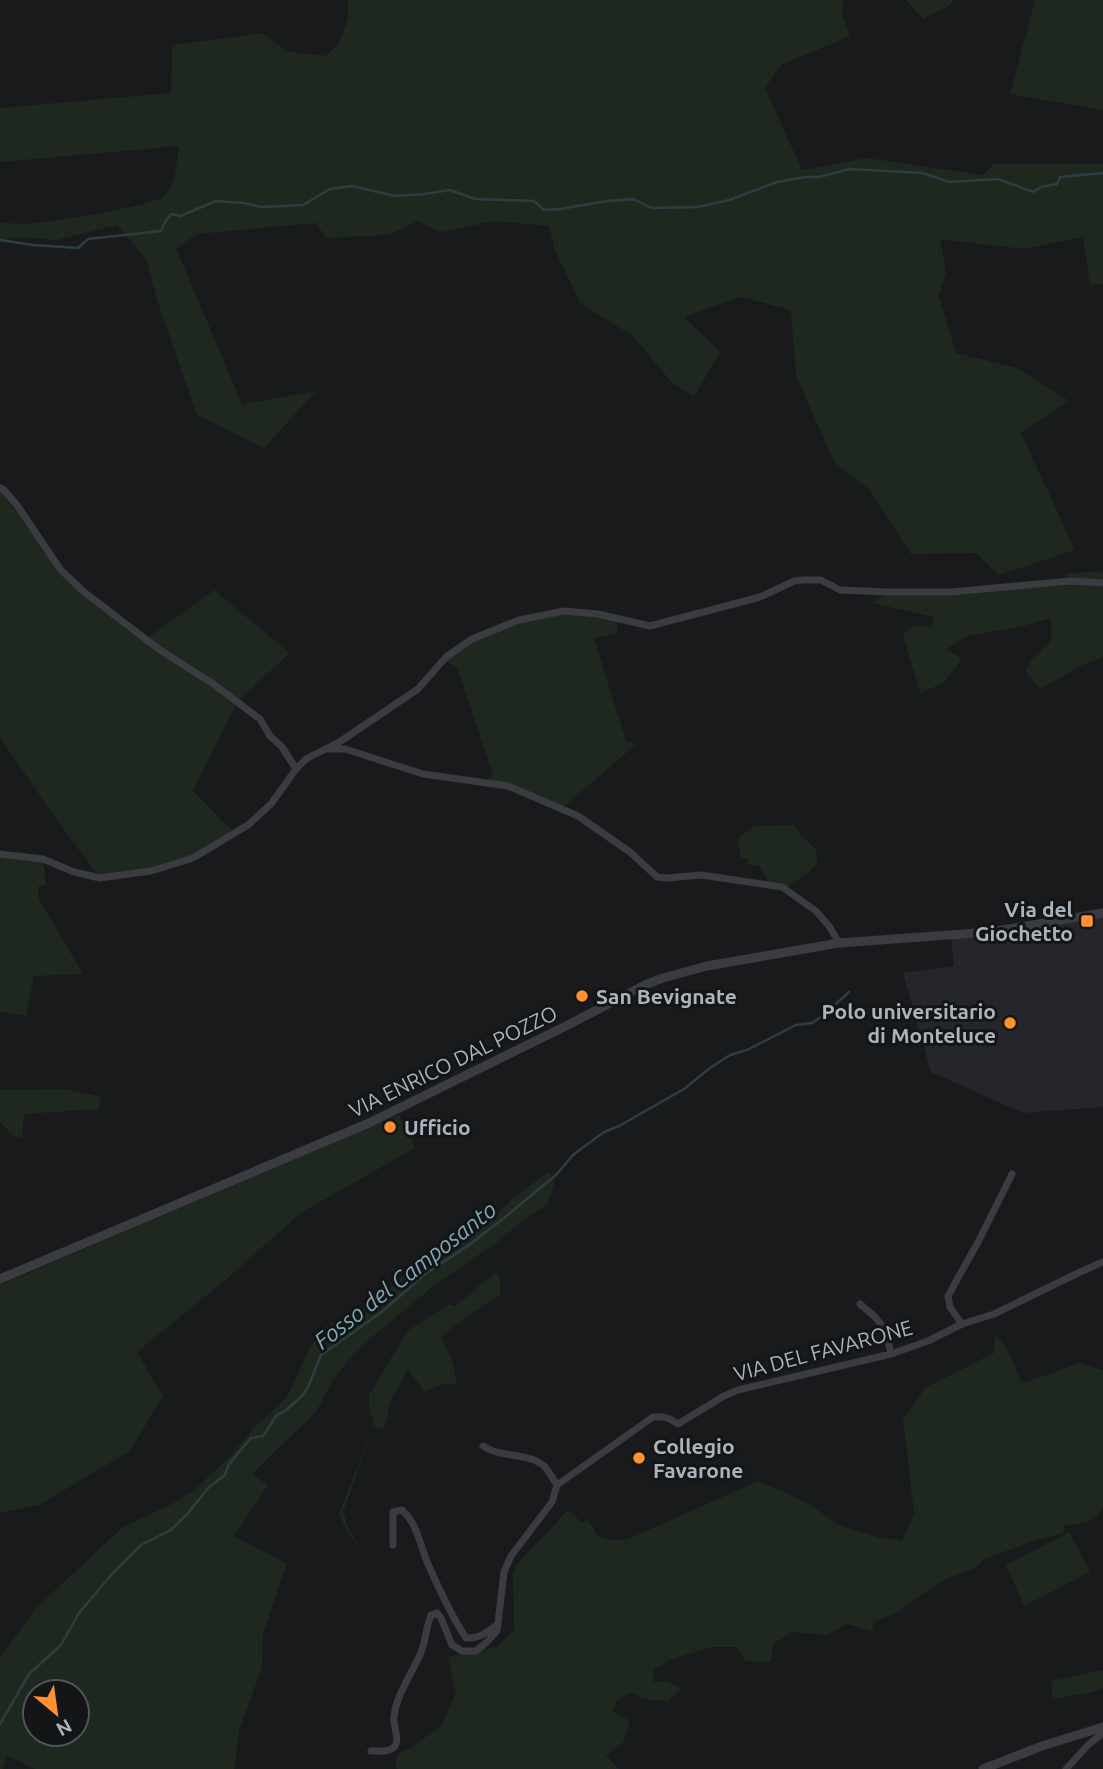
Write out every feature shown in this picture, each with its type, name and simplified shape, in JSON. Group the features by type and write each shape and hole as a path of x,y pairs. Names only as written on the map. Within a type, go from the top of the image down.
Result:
{"street":[{"path":"0,488 17,505 60,569 84,592 160,650 212,683 260,719 296,769"},
{"path":"0,853 43,859 74,872 100,878 151,871 193,858 247,825 271,804 306,759 341,741 418,689 446,657 472,639 519,620 564,611 598,614 650,626 760,597 794,581 803,580 821,580 840,590 888,592 951,592 1070,581 1103,583"},
{"path":"326,749 345,749 423,774 509,786 578,816 630,852 657,877 701,875 782,887 816,911 839,943"},
{"name":"VIA ENRICO DAL POZZO","path":"0,1279 369,1123 647,984 707,966 839,943 990,932 1103,913"},
{"path":"962,1324 950,1307 948,1296 1012,1174"},
{"name":"VIA DEL FAVARONE","path":"498,1623 504,1572 511,1556 552,1502 557,1485 653,1417 670,1418 678,1424 738,1390 891,1354 928,1341 962,1324 994,1314 1103,1262"},
{"path":"860,1304 886,1330 891,1354"},
{"path":"483,1446 541,1464 557,1485"},
{"path":"393,1545 393,1512 402,1510 411,1518 427,1562 466,1638 484,1635 498,1623"},
{"path":"371,1751 391,1749 397,1742 393,1718 399,1697 421,1652 431,1615 437,1613 452,1645 462,1651 476,1651 497,1631 498,1623"},
{"path":"983,1769 1042,1746 1103,1727"},
{"path":"1066,1769 1103,1733"}],"shaded area":[{"path":"348,0 844,0 842,14 850,36 781,65 765,88 802,170 867,158 983,175 994,164 1103,164 1103,284 1090,285 1083,237 1025,249 940,239 946,272 939,296 956,353 1017,368 1069,401 1021,433 1075,550 998,575 976,553 911,554 869,489 835,463 796,376 791,310 741,297 684,317 720,352 694,397 672,383 633,336 580,303 555,250 549,226 494,221 441,232 418,221 388,235 326,238 316,223 198,234 176,248 242,404 316,391 264,448 197,415 157,300 146,259 117,225 57,240 15,237 0,240 0,223 27,224 76,217 121,209 164,196 174,180 179,146 0,162 0,108 171,93 172,45 263,33 288,52 325,56 339,44 348,18"},
{"path":"906,0 953,0 950,5 923,19"},
{"path":"1035,0 1103,0 1103,110 1010,94"},
{"path":"0,488 60,569 146,639 214,590 290,653 237,702 193,791 234,833 193,858 164,867 100,878 0,738"},
{"path":"1101,572 1103,657 1082,665 1042,688 1037,686 1025,670 1051,641 1051,618 1020,627 968,636 946,649 962,659 944,683 920,693 903,634 914,626 932,627 934,617 872,603 888,592 1062,582 1068,573"},
{"path":"564,611 617,618 618,633 594,638 626,741 636,744 565,806 484,782 493,775 457,667 443,660 472,639 519,620"},
{"path":"794,825 802,837 815,848 818,863 785,889 766,883 767,879 759,866 747,864 748,859 741,858 737,839 754,826"},
{"path":"0,854 43,859 46,884 38,887 39,899 83,974 34,976 26,1016 0,1012"},
{"name":"Polo universitario di Monteluce","path":"1103,916 1103,1107 1023,1113 931,1072 903,973 954,966 951,935"},
{"path":"66,1089 101,1097 99,1109 24,1114 22,1138 14,1137 0,1122 0,1090"},
{"path":"399,1115 415,1148 302,1212 223,1282 137,1352 163,1396 130,1451 39,1505 0,1513 0,1285"},
{"path":"549,1172 554,1183 547,1205 436,1284 372,1337 333,1380 316,1412 252,1474 268,1485 234,1536 287,1563 263,1634 262,1667 239,1731 234,1769 35,1769 7,1755 3,1769 0,1769 0,1658 36,1608 123,1527 172,1504 194,1490 229,1458 253,1429 287,1397 310,1348 323,1329 347,1314 371,1305 405,1274 431,1267 477,1232 512,1199"},
{"path":"496,1272 500,1280 500,1294 441,1338 452,1360 456,1384 444,1384 424,1392 408,1369 389,1404 383,1429 374,1426 369,1395 409,1330 449,1304 455,1306"},
{"path":"995,1334 1007,1349 1022,1383 1079,1363 1103,1370 1103,1507 1096,1517 1082,1523 1064,1525 1063,1533 984,1559 974,1569 936,1585 895,1614 874,1621 872,1631 847,1624 827,1635 792,1632 773,1644 771,1662 746,1661 736,1647 712,1647 672,1659 653,1670 654,1682 668,1681 681,1689 668,1701 643,1699 630,1692 617,1701 612,1711 630,1721 623,1743 606,1756 619,1769 397,1769 395,1762 399,1753 441,1726 456,1693 448,1656 497,1647 514,1630 513,1573 517,1564 568,1510 581,1522 587,1521 597,1536 608,1540 626,1540 758,1481 806,1502 839,1525 880,1538 902,1540 914,1514 903,1420 925,1388 994,1353"},
{"path":"374,1426 343,1512 349,1530 360,1548 346,1530 339,1513"},
{"path":"1069,1532 1090,1572 1024,1606 1006,1565"},
{"path":"1103,1670 1103,1688 1053,1699 1051,1681"}],"waterway":[{"path":"0,240 78,248 88,239 161,231 171,214 180,216 216,201 261,207 303,205 330,189 352,186 395,196 450,190 475,199 534,201 544,210 634,199 651,208 698,207 729,200 777,182 819,177 850,169 923,173 949,182 998,179 1033,192 1041,187 1057,184 1060,177 1103,173"},
{"name":"Fosso del Camposanto","path":"0,1724 29,1674 61,1645 79,1613 113,1573 141,1545 171,1530 209,1487 225,1475 229,1464 251,1438 263,1436 277,1415 302,1396 321,1355 383,1311 425,1274 504,1218 556,1175 573,1155 604,1132 684,1089 730,1055 747,1050 796,1025 812,1023 849,992"}],"place":[{"name":"Via del Giochetto","path":"1087,921"},
{"name":"San Bevignate","path":"582,996"},
{"name":"Polo universitario di Monteluce","path":"1010,1023"},
{"name":"Ufficio","path":"390,1127"},
{"name":"Collegio Favarone","path":"639,1458"}]}
